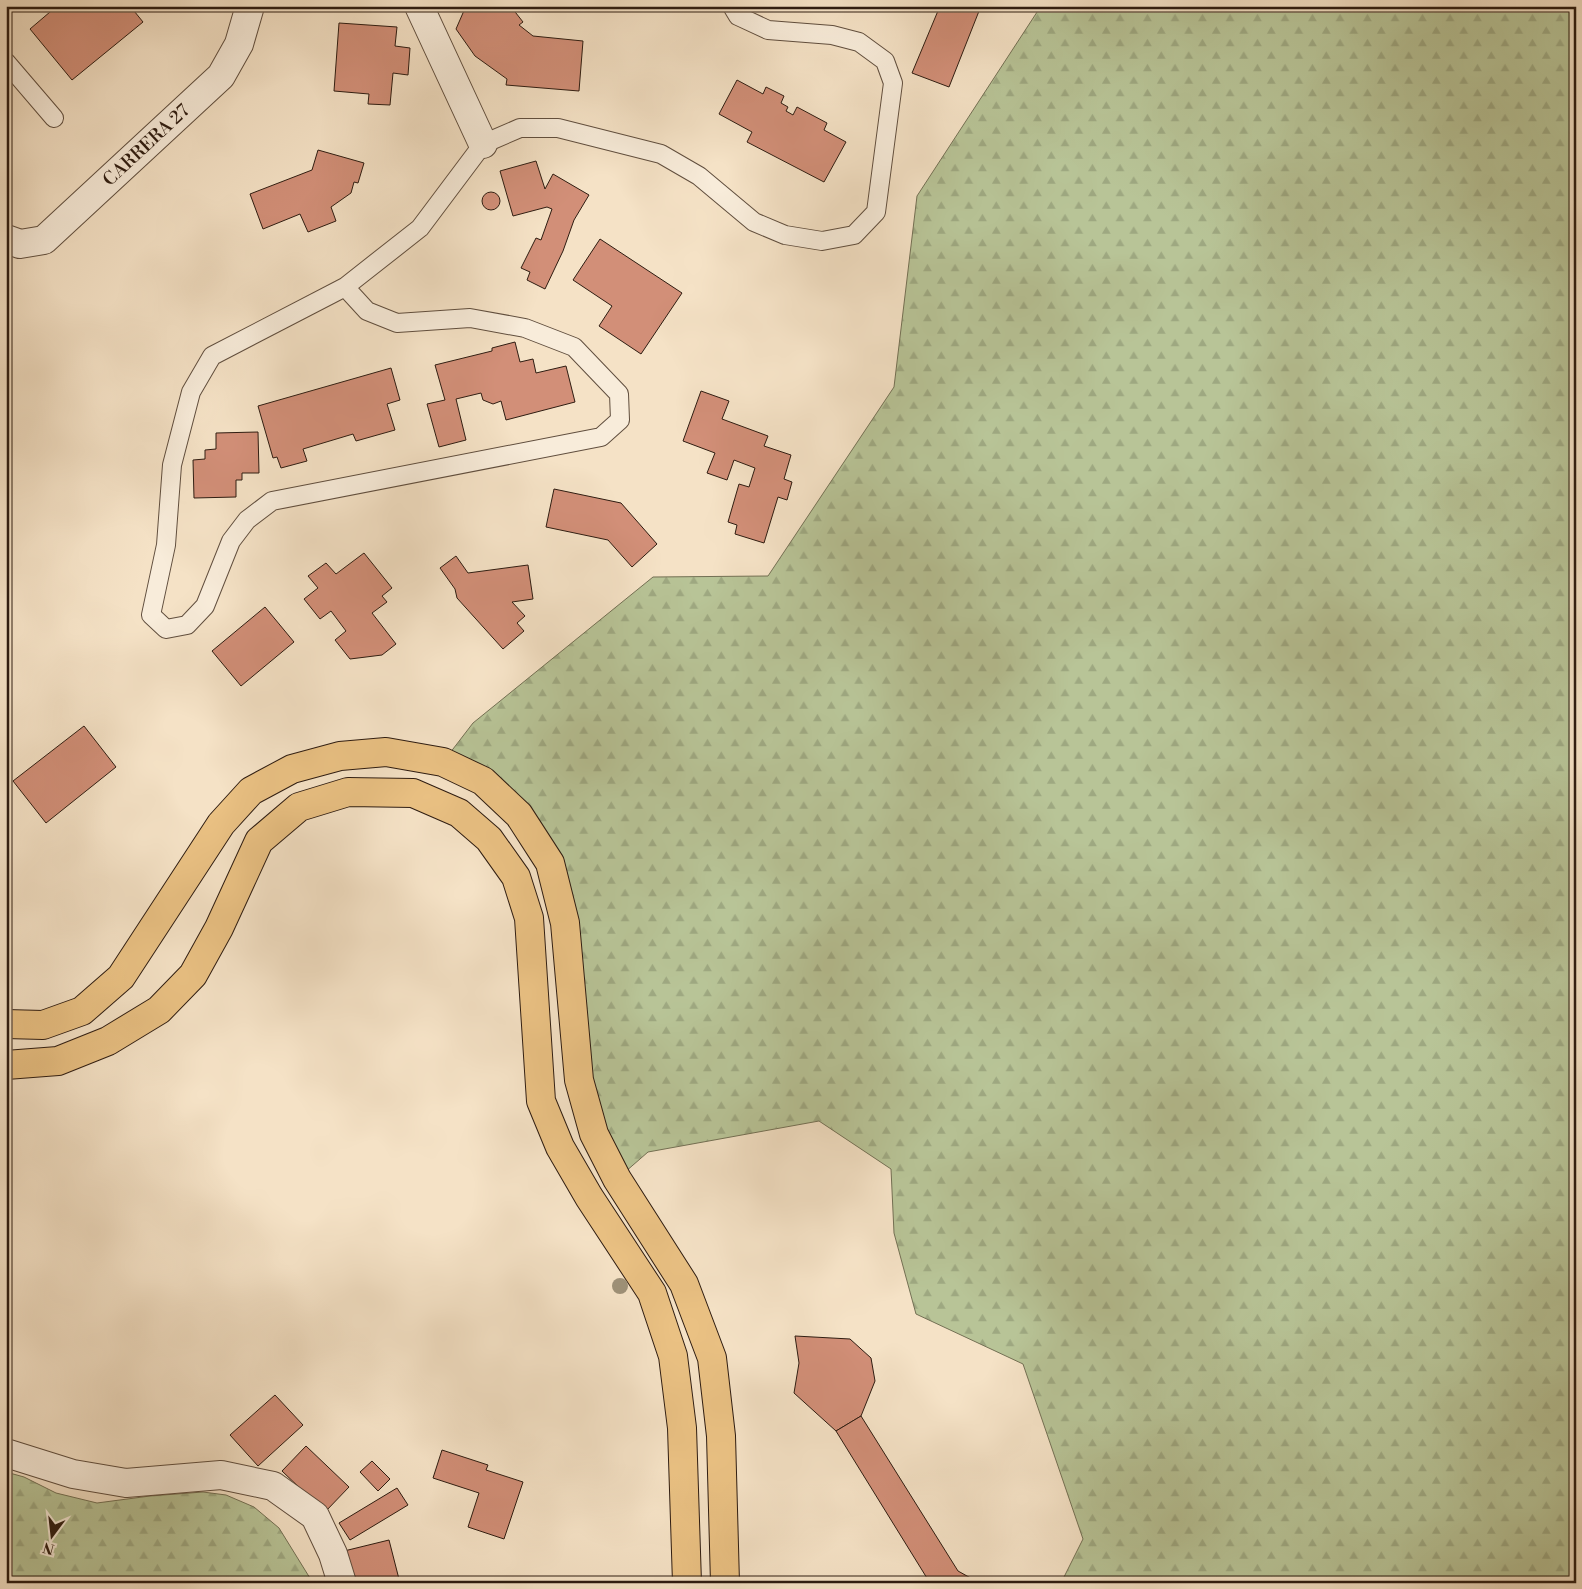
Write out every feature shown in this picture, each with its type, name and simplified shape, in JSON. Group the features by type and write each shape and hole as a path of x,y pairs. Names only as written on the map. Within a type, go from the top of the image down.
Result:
{"main road":[{"path":"6,1024 43,1024 82,1011 121,977 221,824 252,791 292,769 340,756 386,752 443,762 483,781 519,815 550,863 565,923 579,1080 594,1134 617,1179 684,1284 712,1358 721,1436 725,1583"},
{"path":"6,1065 58,1061 108,1041 159,1010 192,976 219,928 259,841 299,806 348,792 413,793 459,813 489,839 516,877 529,918 541,1101 560,1147 589,1197 652,1292 673,1356 682,1428 687,1583"}],"street":[{"name":"CARRERA 27","path":"6,239 20,244 44,240 221,76 239,44 250,6"},
{"path":"419,6 483,144"},
{"path":"6,1453 73,1474 126,1483 222,1475 273,1486 315,1516 333,1554 342,1583"}],"lane":[{"path":"345,286 367,311 397,323 470,318 525,328 574,347 619,394 620,420 601,437 272,501 247,520 230,541 205,606 187,625 166,629 151,615 166,545 172,465 191,392 212,356 345,286 420,228 483,144 520,128 558,128 661,154 699,176 754,222 785,235 822,242 854,235 876,212 893,84 885,61 859,42 832,35 768,30 738,16 732,6"},
{"path":"6,62 54,118"}],"green space":[{"path":"1041,6 1576,6 1576,1583 1061,1583 1083,1539 1023,1364 916,1314 894,1233 891,1169 819,1121 648,1152 617,1179 594,1134 550,863 443,762 473,723 653,577 768,576 894,387 917,196"},
{"path":"6,1472 24,1477 56,1493 97,1503 203,1492 226,1495 254,1507 279,1528 313,1583 6,1583"}],"building":[{"path":"57,6 130,6 143,22 72,80 30,29"},
{"path":"466,6 516,6 512,8 523,22 519,25 533,36 583,41 579,91 506,85 507,79 475,56 456,29"},
{"path":"940,6 981,6 949,87 912,73"},
{"path":"339,23 397,27 395,46 410,48 408,75 393,73 390,105 368,104 369,94 334,91"},
{"path":"737,80 763,94 766,87 784,96 781,103 788,107 786,111 793,115 797,107 827,123 824,130 846,142 824,182 747,142 752,132 719,114"},
{"path":"318,150 364,163 358,183 354,182 351,193 331,207 336,221 308,232 300,214 263,229 250,194 312,170"},
{"path":"536,161 545,189 553,174 589,195 574,220 563,251 545,289 527,280 530,272 521,268 536,238 541,240 552,209 547,207 513,216 500,171"},
{"path":"491,192 497,195 500,201 497,207 491,210 485,207 482,201 485,195"},
{"path":"600,239 682,293 641,354 599,326 612,306 573,280"},
{"path":"515,342 520,362 533,359 536,373 566,366 575,402 506,420 501,401 493,404 483,400 481,393 456,399 466,440 439,447 427,404 445,400 435,365 492,351 492,348"},
{"path":"391,368 400,400 387,404 395,430 356,441 353,434 303,449 307,461 281,468 277,457 273,458 258,406"},
{"path":"701,391 729,401 722,419 768,436 764,446 791,455 784,479 792,482 787,500 778,497 764,543 735,534 737,525 728,522 739,484 749,487 755,468 734,460 727,480 707,473 715,453 683,441"},
{"path":"258,432 259,473 242,473 242,480 236,480 236,497 194,498 193,460 205,459 205,450 216,449 216,433"},
{"path":"554,489 621,503 657,544 632,567 608,540 546,527"},
{"path":"364,553 392,588 382,596 387,602 372,613 396,644 382,655 350,659 335,640 346,631 331,611 320,619 304,599 318,588 308,576 326,563 336,574"},
{"path":"456,556 468,573 528,565 533,599 512,602 525,616 517,623 524,631 503,649 457,598 455,589 440,568"},
{"path":"265,607 294,642 241,686 212,651"},
{"path":"84,726 116,767 46,823 13,781"},
{"path":"795,1336 850,1339 871,1358 875,1381 861,1416 836,1431 794,1393 799,1363"},
{"path":"275,1395 303,1425 258,1466 230,1435"},
{"path":"861,1416 958,1571 976,1581 976,1583 930,1583 836,1431"},
{"path":"306,1446 349,1487 325,1512 282,1471"},
{"path":"442,1450 488,1465 486,1470 523,1482 504,1539 468,1527 479,1493 433,1478"},
{"path":"372,1461 390,1479 378,1491 360,1472"},
{"path":"397,1488 408,1505 350,1540 339,1523"},
{"path":"389,1540 400,1583 347,1583 340,1552"}]}
